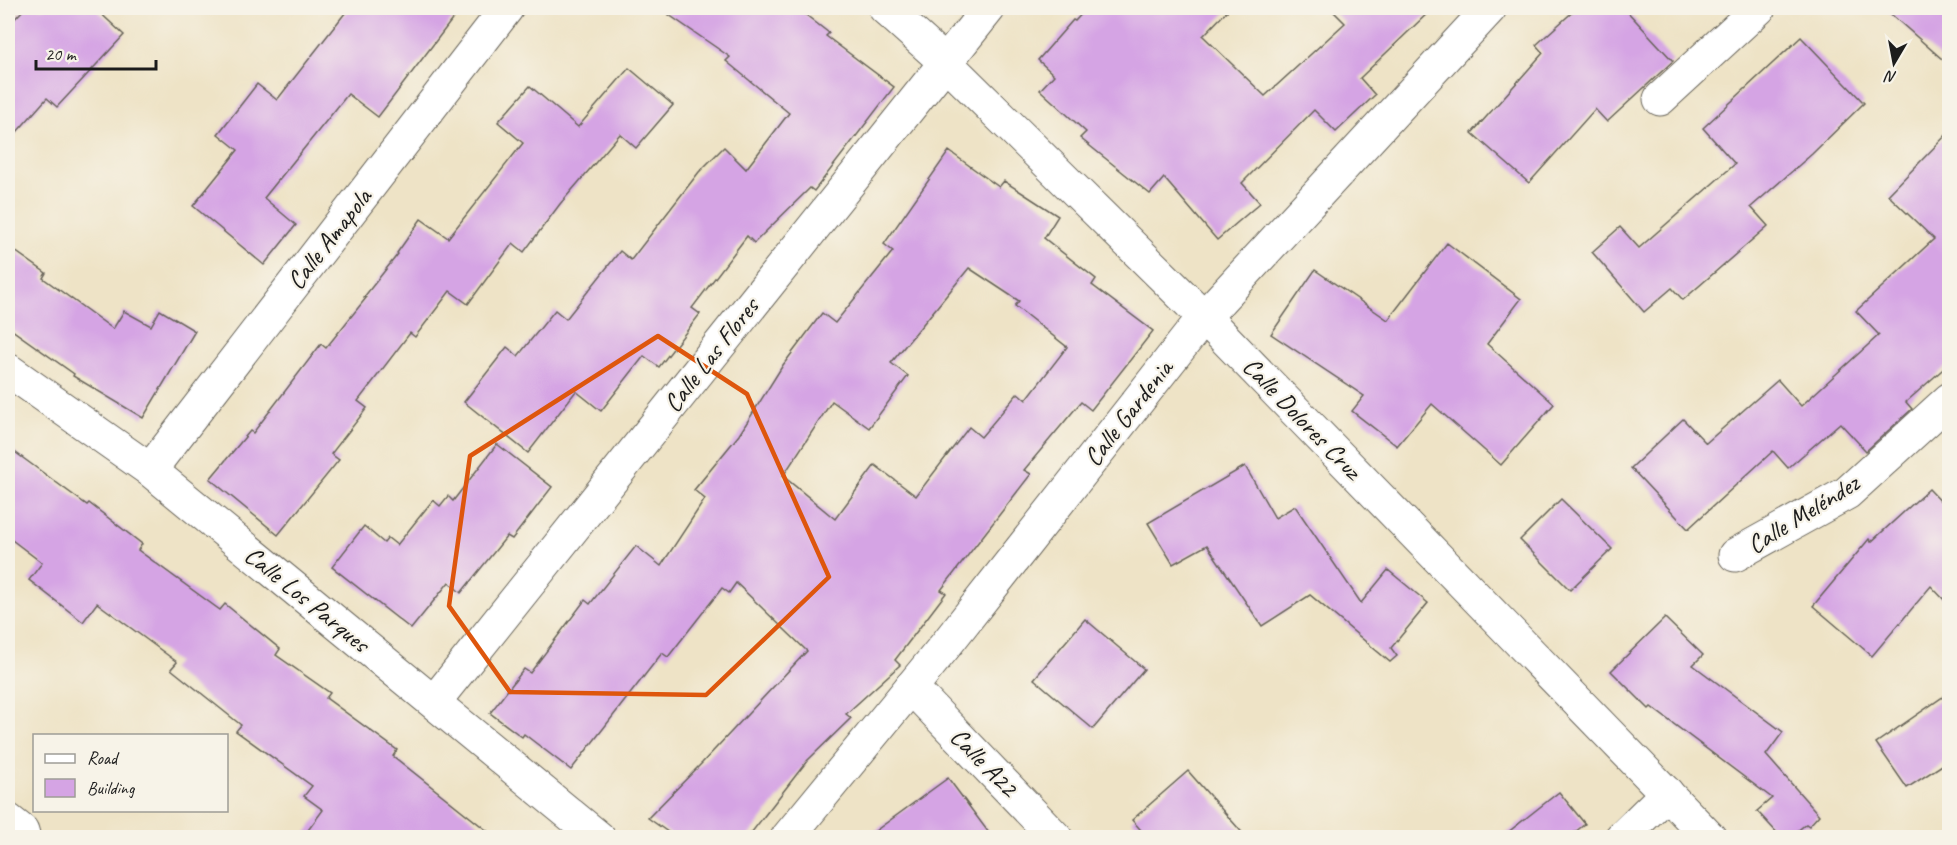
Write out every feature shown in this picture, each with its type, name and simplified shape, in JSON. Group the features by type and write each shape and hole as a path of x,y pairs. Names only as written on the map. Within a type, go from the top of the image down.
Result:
{"street":[{"name":"Calle Amapola","path":"150,470 507,8"},
{"name":"Calle Dolores Cruz","path":"885,8 944,61 1204,317 1710,837"},
{"name":"Calle Las Flores","path":"434,702 988,8"},
{"name":"Calle Gardenia","path":"788,837 911,687 1204,317 1490,8"},
{"path":"1660,99 1759,8"},
{"name":"Calle Los Parques","path":"8,370 150,470 599,837"},
{"name":"Calle Meléndez","path":"1735,555 1847,493 1950,399"},
{"name":"Calle A22","path":"911,687 1056,837"},
{"path":"1621,837 1667,793"},
{"path":"8,820 22,831 24,837"}],"highlighted area":[{"path":"658,336 747,394 829,577 706,695 510,692 449,606 470,456"}],"building":[{"path":"25,8 95,8 124,35 57,107 47,98 8,142 8,26"},
{"path":"349,8 461,8 378,117 348,94 264,198 296,225 264,265 193,206 238,150 218,134 257,84 277,100"},
{"path":"659,8 797,8 829,33 826,36 894,87 814,191 810,188 754,243 747,236 692,308 700,314 659,367 644,356 601,411 576,391 528,453 464,402 507,347 518,356 555,310 566,319 620,251 631,260 699,172 724,147 746,169 789,113 726,61 730,57"},
{"path":"1087,8 1230,8 1203,36 1265,96 1345,23 1330,8 1433,8 1360,78 1375,95 1336,132 1314,110 1242,183 1260,203 1217,240 1164,178 1150,194 1080,138 1086,132 1040,90 1054,75 1038,60 1073,20 1075,21"},
{"path":"1577,8 1624,8 1673,61 1607,122 1595,109 1529,183 1472,133 1543,53 1536,45"},
{"path":"1884,8 1950,8 1950,66"},
{"path":"1801,37 1864,103 1812,154 1751,207 1768,226 1683,300 1672,288 1644,312 1592,252 1620,227 1639,248 1735,164 1703,128"},
{"path":"629,68 673,105 636,148 620,134 560,204 524,252 513,243 468,304 450,291 415,337 410,333 358,401 367,408 331,454 339,460 278,535 210,479 250,431 253,433 321,344 326,348 366,298 364,297 398,254 421,219 448,238 523,143 498,122 530,86 578,127"},
{"path":"1950,131 1950,363 1906,402 1912,409 1866,451 1840,423 1788,468 1773,451 1688,529 1631,468 1683,419 1706,443 1778,380 1801,406 1879,335 1856,311 1934,239 1888,195"},
{"path":"949,151 999,187 1004,181 1058,216 1044,238 1096,279 1092,285 1153,331 1091,410 1081,402 1024,470 1031,474 941,590 946,593 895,660 900,665 846,714 851,718 807,761 748,837 675,837 648,818 807,651 736,583 729,593 722,588 668,657 662,653 571,770 524,734 522,737 490,713 524,669 530,673 585,600 590,604 636,546 661,566 705,499 694,490 739,435 783,365 822,313 835,323 893,251 884,244","holes":["969,268 1019,301 1015,306 1067,347 1026,400 1018,393 981,437 969,427 916,496 875,465 835,519 783,476 832,401 869,428 908,376 891,363"]},
{"path":"1447,243 1521,299 1487,344 1554,404 1501,465 1432,404 1397,446 1352,411 1364,396 1271,334 1315,270 1388,320"},
{"path":"8,246 46,273 43,278 113,329 124,311 151,326 160,310 195,331 143,418 73,376 74,374 8,327"},
{"path":"497,444 552,487 512,539 507,536 461,593 449,582 411,629 332,567 364,526 384,543 388,538 397,545 433,500 440,506 448,496 453,501"},
{"path":"8,447 87,505 89,503 142,544 138,550 220,610 225,604 280,649 276,655 330,693 326,698 397,750 393,756 495,837 303,837 323,810 304,796 312,786 236,731 241,725 171,669 177,662 97,603 83,622 29,580 42,563 8,537"},
{"path":"1245,466 1275,518 1295,506 1361,603 1388,570 1428,603 1391,648 1397,656 1390,662 1310,595 1262,626 1207,545 1173,564 1148,523"},
{"path":"1929,489 1950,511 1950,606 1931,586 1872,656 1813,606 1869,539 1871,542"},
{"path":"1561,499 1612,549 1570,590 1520,540"},
{"path":"1665,618 1703,655 1693,665 1783,732 1766,755 1819,815 1809,826 1806,824 1790,837 1781,837 1757,811 1772,798 1651,707 1649,709 1611,671"},
{"path":"1085,619 1144,669 1093,729 1034,679"},
{"path":"1950,692 1950,760 1907,788 1876,743"},
{"path":"1188,771 1246,837 1147,837 1132,820"},
{"path":"948,778 992,837 867,837"},
{"path":"1559,792 1585,824 1569,837 1502,837"}]}
